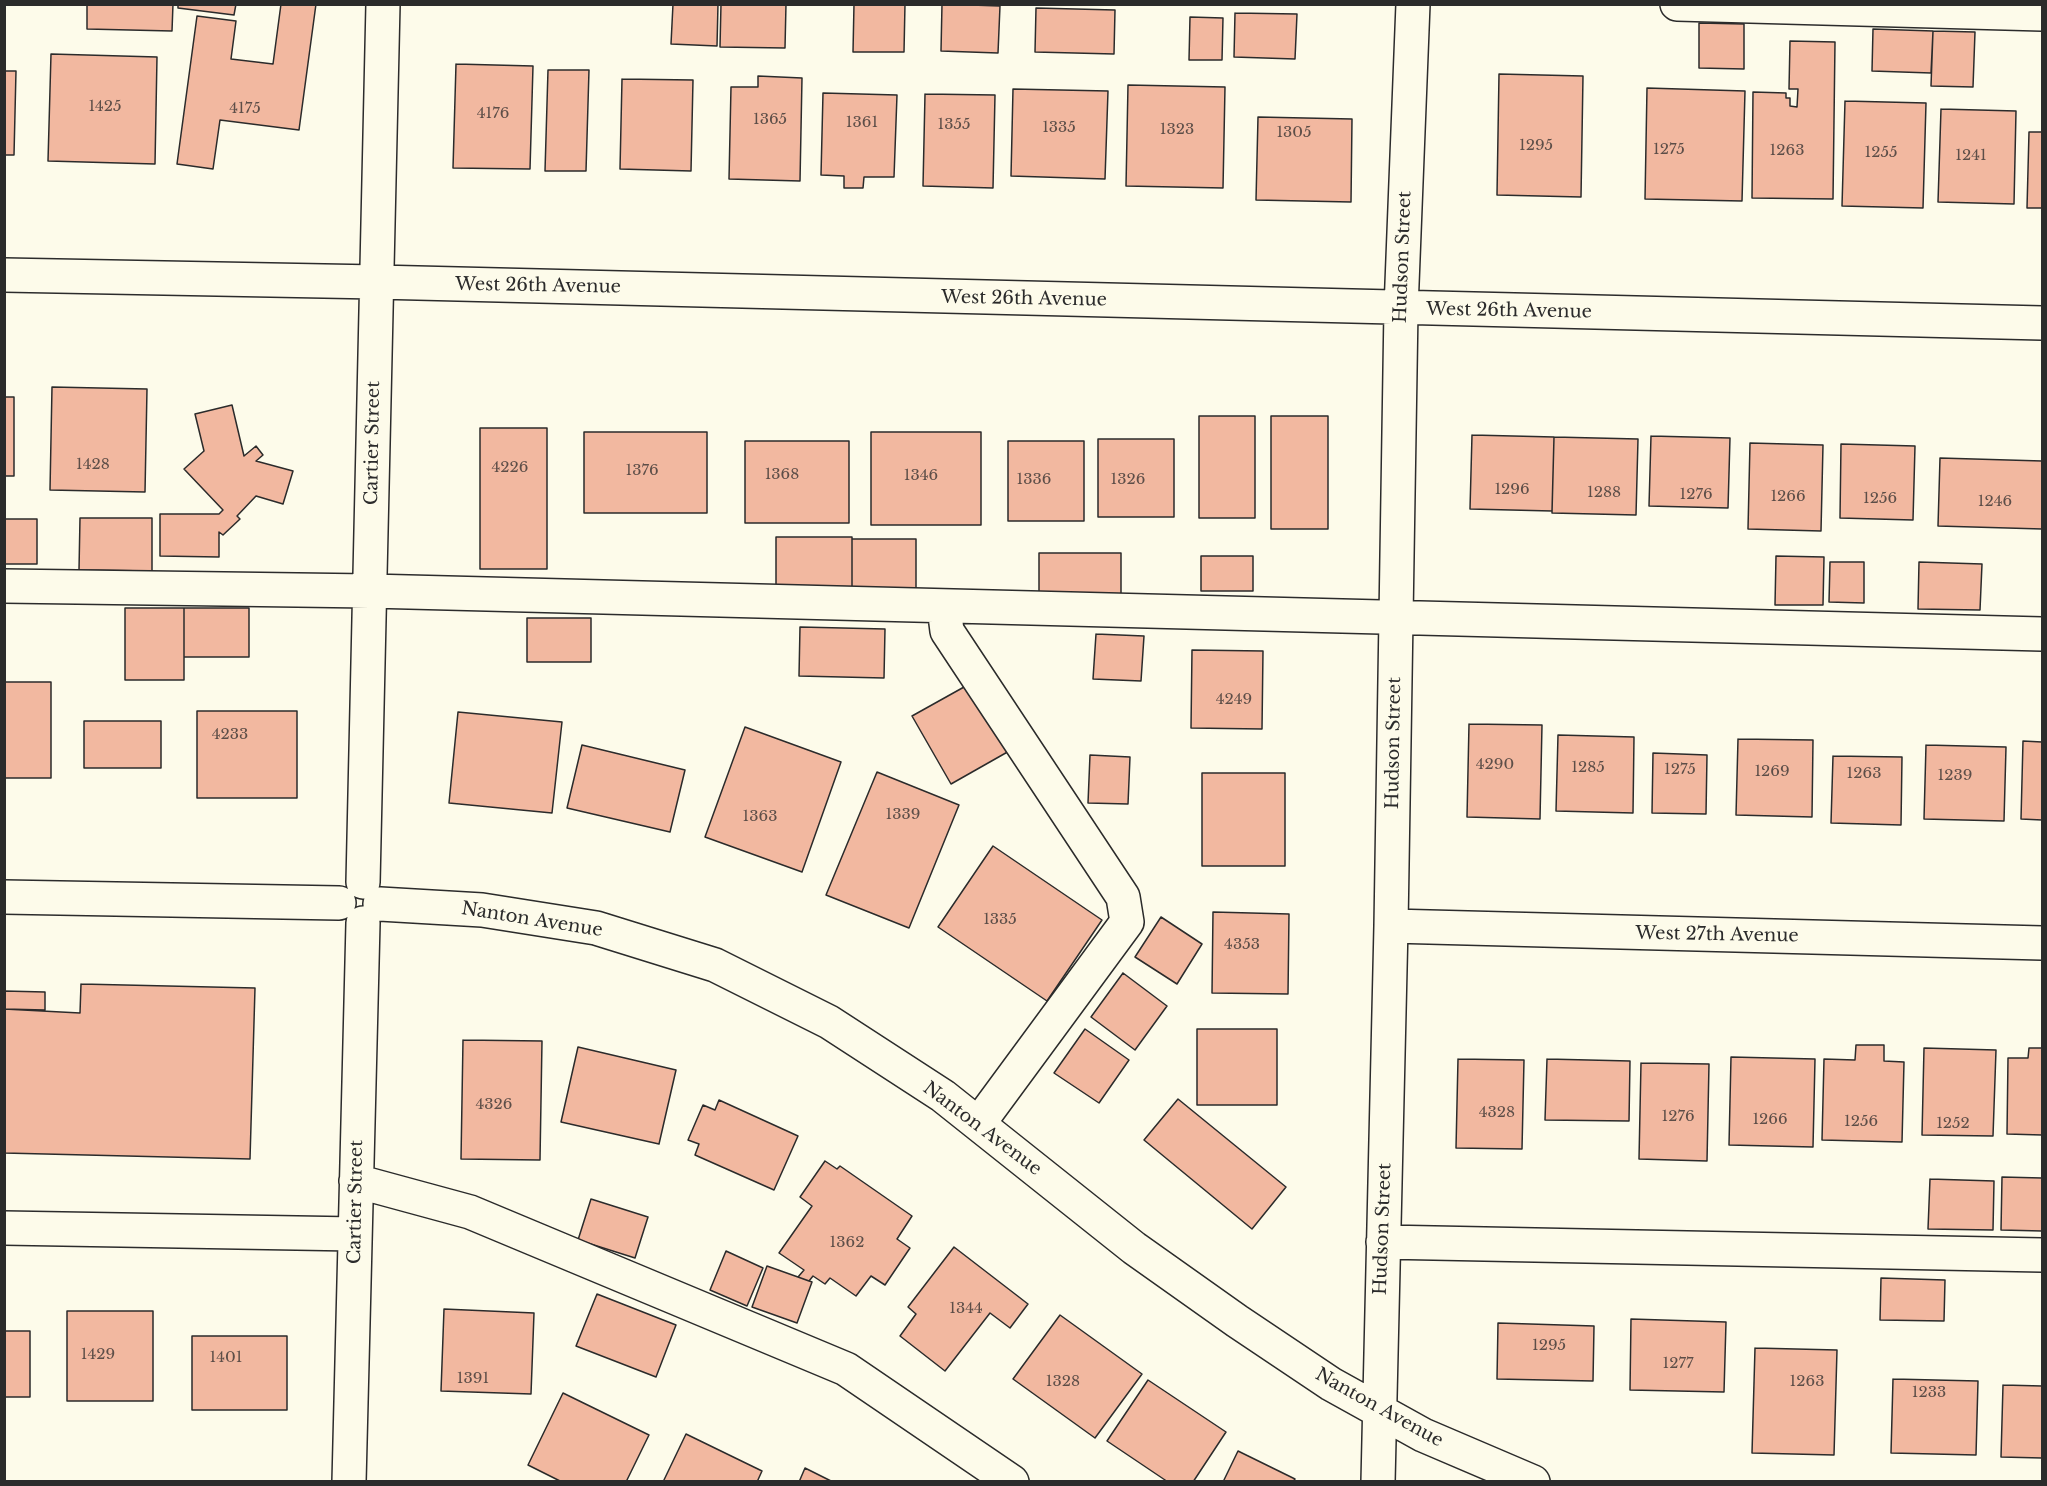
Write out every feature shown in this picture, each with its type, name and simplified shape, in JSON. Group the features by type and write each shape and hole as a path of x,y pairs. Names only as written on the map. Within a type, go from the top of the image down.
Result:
{"street":[{"name":"Cartier Street","path":"349,1482 383,4"},
{"name":"Hudson Street","path":"1378,1482 1391,926 1401,309 1413,4"},
{"path":"1677,4 2043,14"},
{"name":"West 26th Avenue","path":"4,275 2043,322"},
{"path":"4,586 370,591 1396,620 2043,634"},
{"path":"944,607 947,631 1123,897 1127,922 979,1123"},
{"name":"Nanton Avenue","path":"4,897 361,903 482,910 596,928 716,965 829,1022 943,1096 1144,1255 1331,1384 1423,1435 1533,1482"},
{"name":"West 27th Avenue","path":"1391,926 2043,943"},
{"path":"356,1181 470,1212 846,1369 1012,1482"},
{"path":"4,1228 355,1234"},
{"path":"1383,1242 2043,1255"}],"building":[{"path":"87,4 173,4 172,31 87,29"},
{"path":"178,4 236,4 234,15 178,8"},
{"path":"281,4 316,4 299,130 220,120 213,169 177,164 197,16 236,21 231,59 273,64"},
{"path":"673,4 718,4 717,46 671,44"},
{"path":"721,4 786,4 785,48 720,47"},
{"path":"854,4 905,4 904,52 853,52"},
{"path":"942,4 1000,6 998,53 941,51"},
{"path":"1036,8 1115,10 1114,54 1035,52"},
{"path":"1235,13 1297,14 1295,59 1234,57"},
{"path":"1190,17 1223,18 1222,60 1189,60"},
{"path":"1699,23 1744,24 1744,69 1699,68"},
{"path":"1873,29 1933,31 1931,73 1872,71"},
{"path":"1933,31 1975,32 1973,87 1931,86"},
{"path":"1790,41 1835,42 1833,199 1752,198 1753,92 1786,93 1786,98 1790,98 1790,106 1797,107 1798,89 1789,89"},
{"path":"51,54 157,57 155,164 48,161"},
{"path":"456,64 533,66 530,169 453,168"},
{"path":"548,70 589,70 586,171 545,171"},
{"path":"4,71 16,71 14,155 4,155"},
{"path":"1499,74 1583,76 1581,197 1497,195"},
{"path":"758,76 802,78 800,181 729,179 731,87 758,87"},
{"path":"622,79 693,80 691,171 620,169"},
{"path":"1128,85 1225,87 1223,188 1126,186"},
{"path":"1647,88 1745,91 1742,201 1645,199"},
{"path":"1013,89 1108,91 1105,179 1011,176"},
{"path":"823,93 897,95 894,177 864,177 863,188 844,188 844,176 821,175"},
{"path":"925,94 995,95 993,188 923,186"},
{"path":"1845,101 1926,103 1923,208 1842,206"},
{"path":"1941,109 2016,111 2014,204 1938,202"},
{"path":"1258,117 1352,119 1351,202 1256,200"},
{"path":"2029,132 2042,132 2042,208 2027,208"},
{"path":"52,387 147,389 145,492 50,490"},
{"path":"4,397 14,397 14,476 4,476"},
{"path":"232,405 244,456 256,446 263,455 256,461 293,471 283,504 256,496 237,516 240,519 223,535 219,532 219,557 160,556 160,514 219,514 223,510 184,469 204,451 195,414"},
{"path":"1199,416 1255,416 1255,518 1199,518"},
{"path":"1271,416 1328,416 1328,529 1271,529"},
{"path":"480,428 547,428 547,569 480,569"},
{"path":"584,432 707,432 707,513 584,513"},
{"path":"871,432 981,432 981,525 871,525"},
{"path":"1472,435 1554,437 1552,511 1470,509"},
{"path":"1651,436 1730,438 1728,508 1649,506"},
{"path":"1554,437 1638,439 1636,515 1552,513"},
{"path":"1098,439 1174,439 1174,517 1098,517"},
{"path":"745,441 849,441 849,523 745,523"},
{"path":"1008,441 1084,441 1084,521 1008,521"},
{"path":"1750,443 1823,445 1821,531 1748,529"},
{"path":"1841,444 1915,446 1913,520 1840,518"},
{"path":"1940,458 2042,461 2042,529 1938,526"},
{"path":"80,518 152,518 152,571 79,570"},
{"path":"4,519 37,519 37,564 4,564"},
{"path":"776,537 852,537 852,589 776,589"},
{"path":"852,539 916,539 916,589 852,589"},
{"path":"1039,553 1121,553 1121,594 1039,594"},
{"path":"1201,556 1253,556 1253,591 1201,591"},
{"path":"1776,556 1824,557 1823,605 1775,605"},
{"path":"1830,562 1864,562 1864,603 1829,602"},
{"path":"1919,562 1982,564 1980,610 1918,609"},
{"path":"125,608 184,608 184,680 125,680"},
{"path":"184,608 249,608 249,657 184,657"},
{"path":"527,618 591,618 591,662 527,662"},
{"path":"800,627 885,629 884,678 799,676"},
{"path":"1096,634 1144,636 1141,681 1093,679"},
{"path":"1192,650 1263,651 1262,729 1191,728"},
{"path":"4,682 51,682 51,778 4,778"},
{"path":"973,682 1011,750 951,784 912,716"},
{"path":"197,711 297,711 297,798 197,798"},
{"path":"458,712 562,722 552,813 449,803"},
{"path":"84,721 161,721 161,768 84,768"},
{"path":"1469,724 1542,725 1540,819 1467,817"},
{"path":"745,727 841,762 802,872 705,837"},
{"path":"1558,735 1634,737 1633,813 1556,811"},
{"path":"1738,739 1813,740 1812,817 1736,815"},
{"path":"2023,741 2042,742 2042,820 2021,819"},
{"path":"582,745 685,770 670,832 567,808"},
{"path":"1926,745 2006,747 2004,821 1924,819"},
{"path":"1653,753 1707,755 1706,814 1652,813"},
{"path":"1090,755 1130,757 1128,804 1088,803"},
{"path":"1833,756 1902,757 1901,825 1831,823"},
{"path":"877,772 959,805 909,928 826,895"},
{"path":"1202,773 1285,773 1285,866 1202,866"},
{"path":"993,846 1102,920 1047,1001 938,927"},
{"path":"1213,912 1289,914 1288,994 1212,993"},
{"path":"1161,917 1202,944 1177,984 1135,957"},
{"path":"1123,973 1167,1006 1135,1050 1091,1017"},
{"path":"81,984 255,988 250,1159 4,1153 4,1009 80,1013"},
{"path":"4,991 45,992 45,1010 4,1009"},
{"path":"1085,1029 1129,1060 1099,1103 1054,1073"},
{"path":"1197,1029 1277,1029 1277,1105 1197,1105"},
{"path":"463,1040 542,1041 540,1160 461,1159"},
{"path":"1856,1045 1884,1045 1884,1061 1904,1062 1902,1142 1822,1140 1824,1059 1855,1060"},
{"path":"578,1047 676,1070 659,1144 561,1122"},
{"path":"1924,1048 1996,1050 1993,1136 1922,1135"},
{"path":"2029,1048 2042,1048 2042,1135 2007,1134 2008,1058 2028,1058"},
{"path":"1731,1057 1815,1059 1813,1147 1729,1145"},
{"path":"1458,1059 1524,1060 1522,1149 1456,1148"},
{"path":"1547,1059 1630,1061 1629,1121 1545,1120"},
{"path":"1641,1063 1709,1064 1707,1161 1639,1159"},
{"path":"1178,1099 1286,1187 1252,1229 1144,1140"},
{"path":"719,1100 798,1136 774,1190 695,1155 699,1144 688,1140 703,1105 715,1110"},
{"path":"825,1161 837,1169 840,1166 912,1216 897,1239 910,1248 885,1285 871,1276 856,1296 830,1278 825,1284 813,1276 809,1281 798,1277 804,1270 779,1253 812,1206 800,1197"},
{"path":"2002,1177 2042,1178 2042,1231 2001,1230"},
{"path":"1930,1179 1994,1181 1993,1230 1928,1229"},
{"path":"591,1199 648,1217 635,1258 578,1240"},
{"path":"954,1247 1028,1304 1010,1328 990,1313 945,1371 900,1336 916,1314 908,1307"},
{"path":"726,1251 763,1268 747,1306 710,1290"},
{"path":"767,1266 812,1282 797,1323 752,1307"},
{"path":"1881,1278 1945,1280 1944,1321 1880,1320"},
{"path":"597,1294 676,1325 656,1377 576,1346"},
{"path":"444,1309 534,1313 531,1394 441,1391"},
{"path":"67,1311 153,1311 153,1401 67,1401"},
{"path":"1060,1315 1142,1374 1095,1438 1013,1379"},
{"path":"1631,1319 1726,1322 1724,1392 1630,1390"},
{"path":"1498,1323 1594,1326 1593,1381 1497,1379"},
{"path":"4,1331 30,1331 30,1397 4,1397"},
{"path":"192,1336 287,1336 287,1410 192,1410"},
{"path":"1755,1348 1837,1350 1834,1455 1752,1453"},
{"path":"1893,1379 1978,1381 1976,1455 1891,1453"},
{"path":"1148,1380 1226,1432 1193,1482 1168,1482 1107,1441"},
{"path":"2003,1385 2042,1386 2042,1458 2001,1457"},
{"path":"563,1393 649,1435 626,1482 562,1482 528,1465"},
{"path":"686,1434 762,1471 757,1482 663,1482"},
{"path":"1238,1451 1295,1479 1293,1482 1223,1482"},
{"path":"805,1468 833,1482 799,1482"}]}
